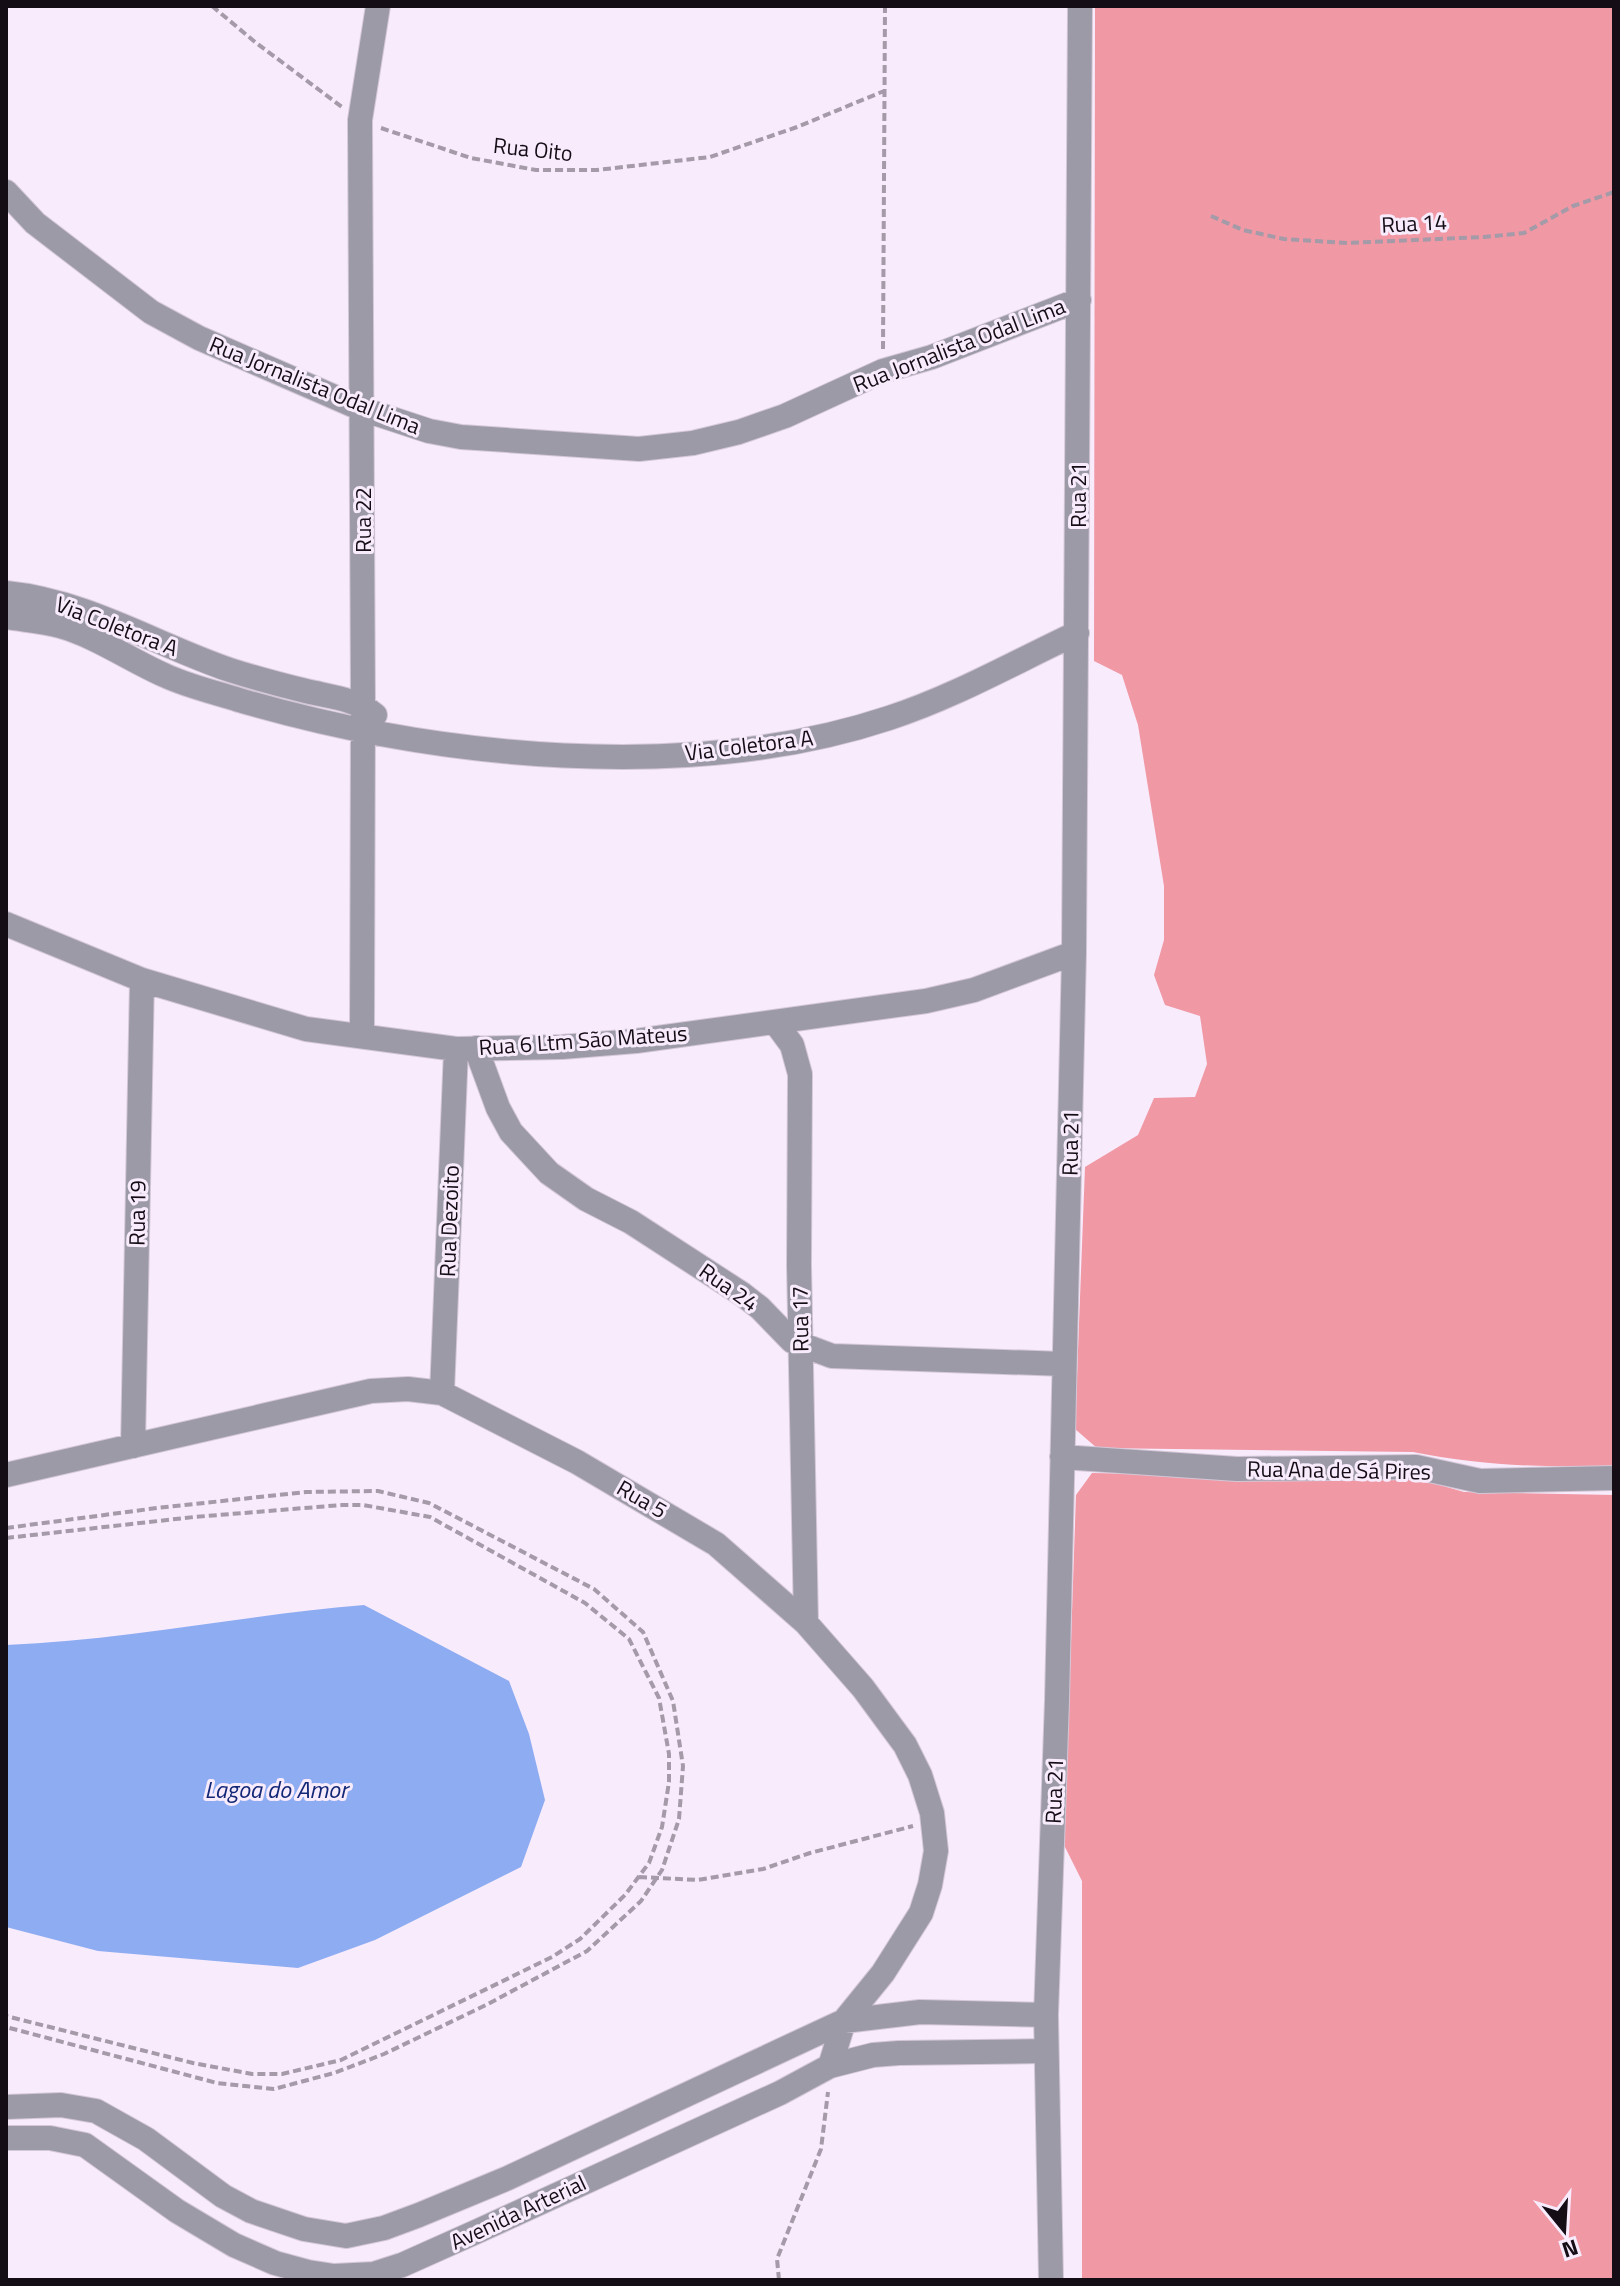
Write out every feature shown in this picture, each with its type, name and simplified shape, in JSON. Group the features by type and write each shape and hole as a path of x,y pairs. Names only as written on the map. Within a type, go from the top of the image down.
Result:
{"street":[{"name":"Rua 22","path":"362,1036 360,120 378,6"},
{"name":"Rua 21","path":"1051,2280 1046,2015 1074,953 1080,6"},
{"name":"Rua Jornalista Odal Lima","path":"6,192 35,223 151,312 199,338 362,409 429,431 461,437 639,449 739,432 785,416 883,371 932,357 1079,300"},
{"name":"Via Coletora A","path":"6,593 57,601 107,618 230,670 307,691 334,695 363,717 402,736 514,753 570,756 673,754 782,744 834,733 918,708 1077,633"},
{"name":"Via Coletora A","path":"6,617 73,631 167,677 239,700 363,717"},
{"name":"Rua 6 Ltm São Mateus","path":"6,924 142,980 306,1029 466,1048 562,1047 636,1041 948,997 1074,953"},
{"name":"Rua 19","path":"133,1446 142,980"},
{"name":"Rua 17","path":"775,1022 792,1045 800,1074 800,1346 806,1623"},
{"name":"Rua 24","path":"466,1048 511,1132 549,1173 742,1294 800,1346 832,1356 1064,1364"},
{"name":"Rua Dezoito","path":"442,1393 466,1048"},
{"name":"Rua 5","path":"6,1475 371,1391 408,1389 442,1393 577,1462 687,1525 716,1544 806,1623 863,1688 905,1745 920,1775 933,1821 936,1851 930,1885 921,1913 883,1973 844,2021"},
{"name":"Rua Ana de Sá Pires","path":"1062,1457 1237,1469 1416,1467 1480,1481 1614,1478"},
{"name":"Avenida Arterial","path":"6,2107 61,2105 96,2111 146,2139 223,2196 251,2211 304,2229 346,2236 384,2228 508,2178 844,2021 920,2012 1046,2015"},
{"path":"830,2066 844,2021"},
{"name":"Avenida Arterial","path":"6,2138 50,2138 85,2145 177,2211 234,2245 275,2263 334,2276 374,2274 465,2237 780,2093 830,2066 873,2055 899,2053 1046,2051"}],"path":[{"name":"Rua Oito","path":"212,6 360,120 471,158 536,170 597,170 710,157 797,127 884,91"},
{"path":"883,371 885,6"},
{"name":"Rua 14","path":"1211,216 1243,230 1284,239 1347,243 1484,237 1524,233 1573,206 1614,192"},
{"path":"6,1528 306,1492 378,1491 429,1503 594,1589 643,1632 673,1701 683,1766 679,1819 662,1870 641,1901 587,1951 486,2005 384,2054 295,2085 274,2089 217,2083 6,2027"},
{"path":"6,1538 194,1517 342,1505 363,1505 430,1517 585,1603 629,1639 659,1698 669,1754 669,1782 662,1827 649,1863 600,1922 552,1957 341,2060 282,2074 252,2074 193,2063 6,2016"},
{"path":"639,1877 698,1880 763,1869 810,1853 933,1821"},
{"path":"779,2280 776,2266 779,2249 821,2149 830,2066"}],"shaded area":[{"path":"1095,6 1614,6 1614,1467 1513,1465 1413,1452 1097,1448 1075,1429 1085,1167 1138,1135 1154,1098 1195,1097 1207,1064 1200,1016 1165,1005 1154,975 1164,940 1164,886 1138,725 1122,675 1094,661"},
{"path":"1092,1473 1419,1479 1464,1492 1614,1495 1614,2280 1082,2280 1082,1881 1064,1845 1076,1495"}],"water":[{"name":"Lagoa do Amor","path":"364,1605 509,1681 529,1734 545,1800 521,1867 375,1940 298,1968 98,1951 6,1927 6,1645 96,1638"}]}
